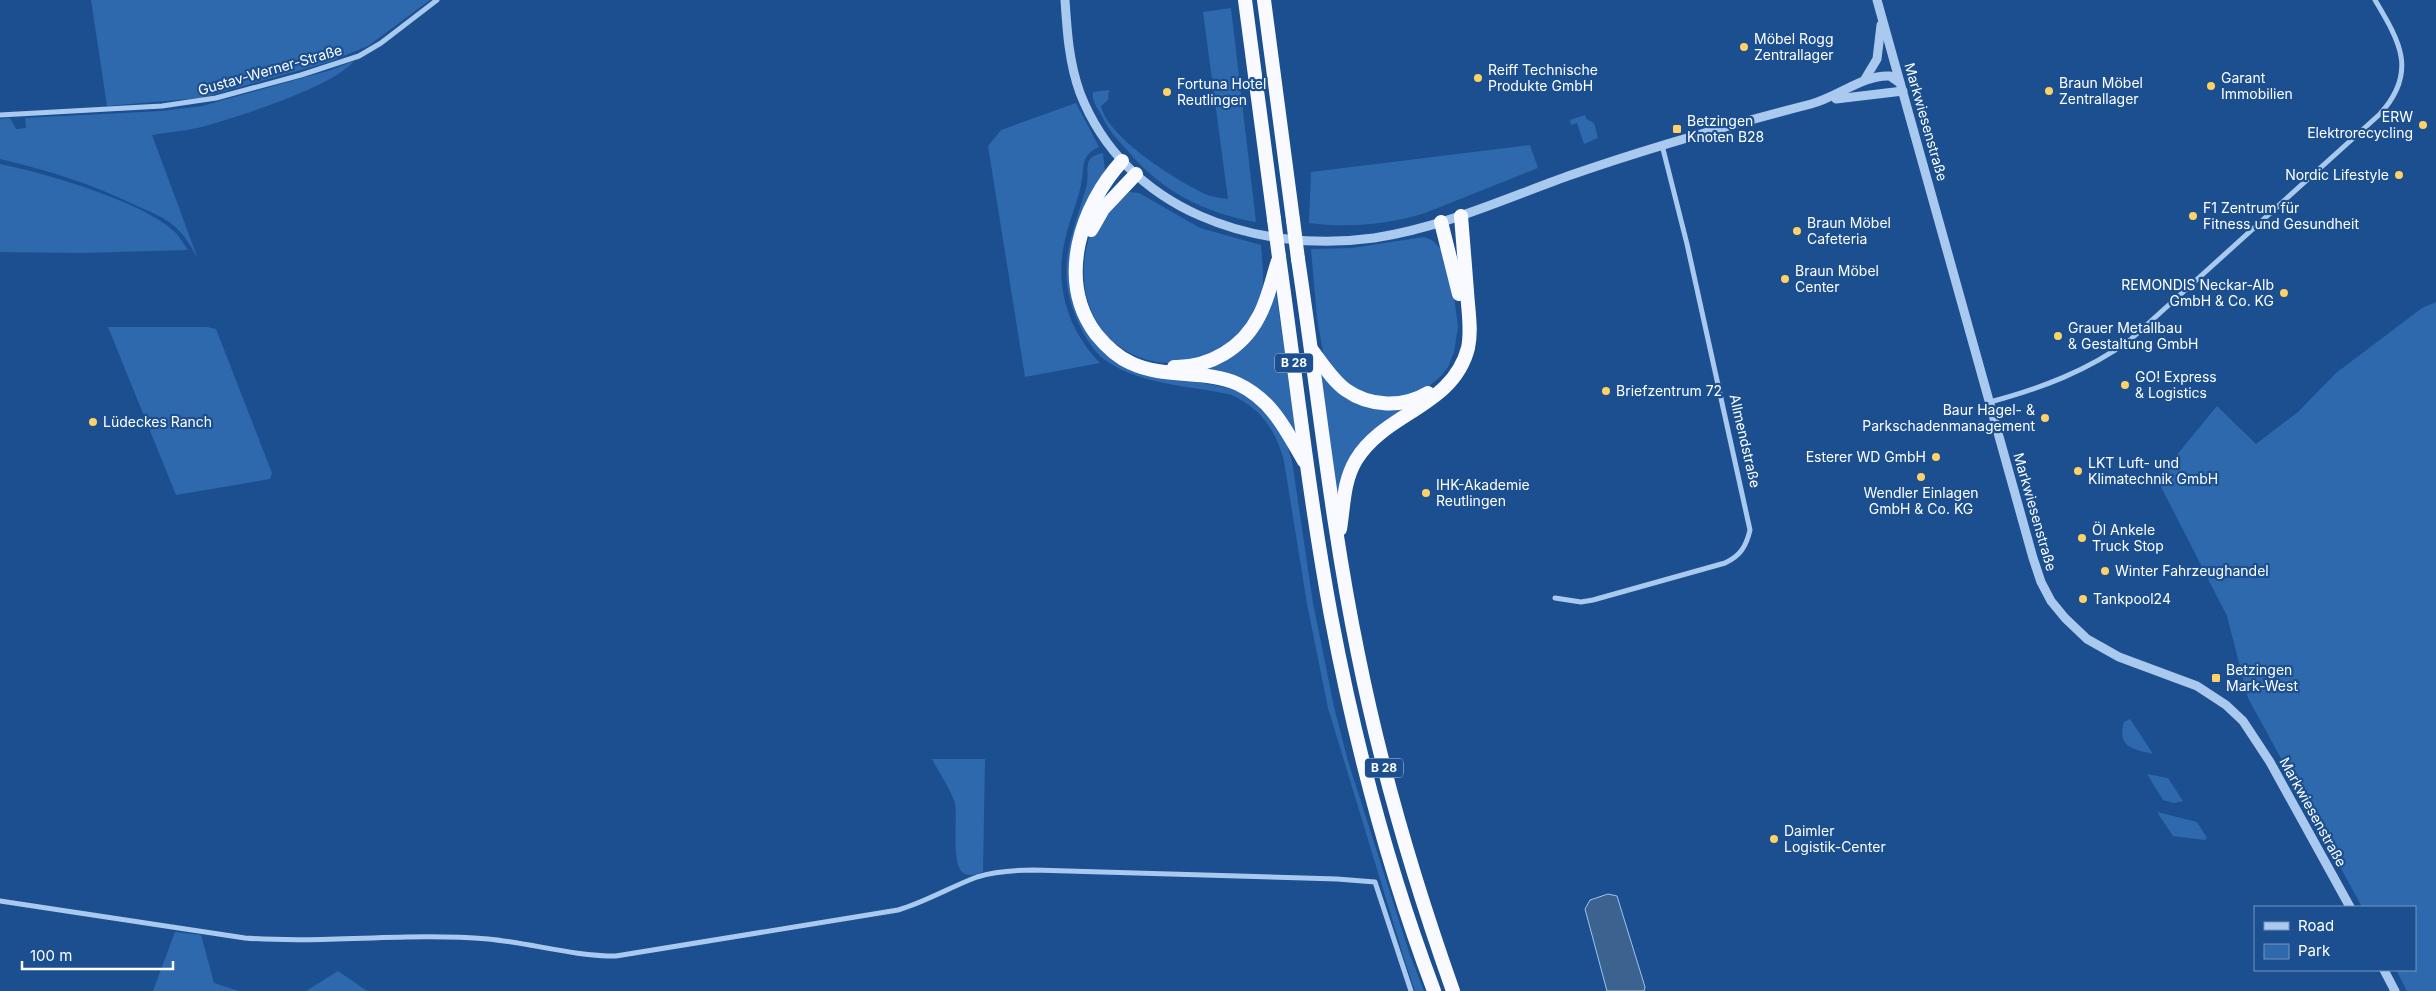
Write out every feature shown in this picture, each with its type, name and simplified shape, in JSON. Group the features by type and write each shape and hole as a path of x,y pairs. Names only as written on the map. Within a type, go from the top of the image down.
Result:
{"highway":[{"name":"B 28","path":"1245,0 1308,469 1331,617 1361,756 1392,867 1434,991"},
{"name":"B 28","path":"1264,0 1338,540 1358,653 1390,789 1421,898 1453,991"},
{"path":"1122,161 1112,172 1094,202 1076,253 1076,290 1079,305 1088,324 1100,339 1130,363 1147,369 1220,379 1238,384 1255,394 1271,407 1308,469"},
{"path":"1136,174 1103,209 1094,223 1087,239 1080,272 1085,303 1093,320 1104,336 1133,358 1148,363 1184,367 1201,365 1234,348 1260,316 1279,257"},
{"path":"1338,540 1346,481 1359,454 1377,434 1444,390 1462,365 1468,346 1470,326 1461,216"},
{"path":"1311,349 1345,390 1363,399 1380,403 1412,400 1435,388 1444,380 1459,354 1463,328 1456,275 1441,222"}],"street":[{"name":"Gustav-Werner-Straße","path":"0,115 201,102 345,61 382,42 437,0"},
{"path":"1065,0 1070,56 1079,90 1107,144 1136,174 1167,198 1204,219 1228,228 1266,235 1313,240 1353,240 1393,234 1461,216 1662,145 1823,100 1901,87 1894,77 1883,75 1865,79 1823,100"},
{"name":"Markwiesenstraße","path":"1877,0 2037,570 2051,601 2075,629 2102,649 2197,686 2238,716 2254,736 2270,762 2349,906"},
{"path":"1990,402 2064,379 2130,340 2380,114 2398,91 2402,67 2399,43 2375,0"},
{"path":"1865,79 1877,59 1883,20"},
{"name":"Allmendstraße","path":"1555,598 1581,602 1593,600 1725,563 1736,558 1743,551 1750,530 1687,244 1662,145"},
{"path":"0,901 117,917 245,938 286,941 416,938 488,939 572,953 616,956 898,910 927,900 978,877 1005,871 1034,870 1375,882 1411,991"},
{"path":"2385,971 2395,991"}],"green space":[{"path":"91,0 430,0 368,46 329,62 201,98 107,106"},
{"path":"1231,8 1256,222 1219,213 1201,206 1185,198 1154,177 1113,134 1104,121 1093,98 1093,92 1109,90 1108,100 1101,106 1106,118 1129,144 1145,157 1192,188 1208,195 1228,199 1203,12"},
{"path":"354,61 343,71 327,80 284,100 199,128 152,135 198,259 181,232 160,216 86,184 0,159 0,119 10,118 16,129 26,128 25,118 162,111 202,106 331,70"},
{"path":"1076,103 1099,147 1088,154 1084,163 1081,185 1062,257 1061,274 1066,306 1072,322 1079,336 1100,363 1025,377 988,146 1001,130"},
{"path":"1585,115 1587,119 1594,123 1598,138 1584,144 1577,123 1571,125 1570,120"},
{"path":"1530,145 1538,168 1425,213 1382,223 1338,225 1309,223 1311,172"},
{"path":"1103,153 1105,170 1088,203 1073,253 1098,343 1184,379 1237,390 1260,405 1285,438 1292,461 1313,603 1334,707 1348,761 1410,955 1424,991 1415,991 1328,708 1307,604 1284,461 1272,430 1251,407 1232,395 1167,384 1119,369 1097,353 1079,324 1067,287 1068,255 1086,188 1089,161 1096,155"},
{"path":"0,164 42,174 119,200 162,222 177,234 188,250 82,253 0,252"},
{"path":"1129,192 1139,193 1200,228 1261,245 1263,279 1261,298 1245,329 1221,350 1193,361 1164,363 1135,355 1110,339 1092,313 1084,279 1084,265 1088,243 1096,224"},
{"path":"1424,237 1432,240 1441,249 1454,296 1458,327 1454,352 1448,367 1441,376 1423,391 1412,396 1380,399 1347,387 1324,358 1317,318 1311,249 1352,248"},
{"path":"1275,284 1296,435 1274,404 1206,369 1219,363"},
{"path":"2436,302 2436,991 2407,991 2397,971 2416,971 2416,906 2361,906 2248,698 2227,616 2157,479 2217,406 2256,444 2298,412 2336,373 2422,308"},
{"path":"108,327 207,327 216,329 272,473 270,479 176,495"},
{"path":"1317,370 1329,381 1399,407 1401,412 1375,430 1356,449 1344,472 1336,502"},
{"path":"2130,719 2153,754 2133,749 2125,742 2122,731 2124,722"},
{"path":"932,759 985,759 983,872 969,875 960,870 956,853 955,804 948,787"},
{"path":"2147,774 2168,778 2183,801 2174,803 2163,800"},
{"path":"2157,812 2197,822 2207,838 2205,840 2173,836"},
{"path":"175,932 201,935 214,983 239,991 153,991"},
{"path":"338,971 367,991 306,991"}],"shaded area":[{"path":"1608,894 1617,896 1645,987 1644,991 1607,991 1585,909 1590,900"}],"place":[{"name":"Möbel Rogg Zentrallager","path":"1744,47"},
{"name":"Reiff Technische Produkte GmbH","path":"1478,78"},
{"name":"Garant Immobilien","path":"2211,86"},
{"name":"Braun Möbel Zentrallager","path":"2049,91"},
{"name":"Fortuna Hotel Reutlingen","path":"1167,92"},
{"name":"ERW Elektrorecycling","path":"2423,125"},
{"name":"Betzingen Knoten B28","path":"1677,129"},
{"name":"Nordic Lifestyle","path":"2399,175"},
{"name":"F1 Zentrum für Fitness und Gesundheit","path":"2193,216"},
{"name":"Braun Möbel Cafeteria","path":"1797,231"},
{"name":"Braun Möbel Center","path":"1785,279"},
{"name":"REMONDIS Neckar-Alb GmbH & Co. KG","path":"2284,293"},
{"name":"Grauer Metallbau & Gestaltung GmbH","path":"2058,336"},
{"name":"GO! Express & Logistics","path":"2125,385"},
{"name":"Briefzentrum 72","path":"1606,391"},
{"name":"Baur Hagel- & Parkschadenmanagement","path":"2045,418"},
{"name":"Lüdeckes Ranch","path":"93,422"},
{"name":"Esterer WD GmbH","path":"1936,457"},
{"name":"LKT Luft- und Klimatechnik GmbH","path":"2078,471"},
{"name":"Wendler Einlagen GmbH & Co. KG","path":"1921,477"},
{"name":"IHK-Akademie Reutlingen","path":"1426,493"},
{"name":"Öl Ankele Truck Stop","path":"2082,538"},
{"name":"Winter Fahrzeughandel","path":"2105,571"},
{"name":"Tankpool24","path":"2083,599"},
{"name":"Betzingen Mark-West","path":"2216,678"},
{"name":"Daimler Logistik-Center","path":"1774,839"}]}
